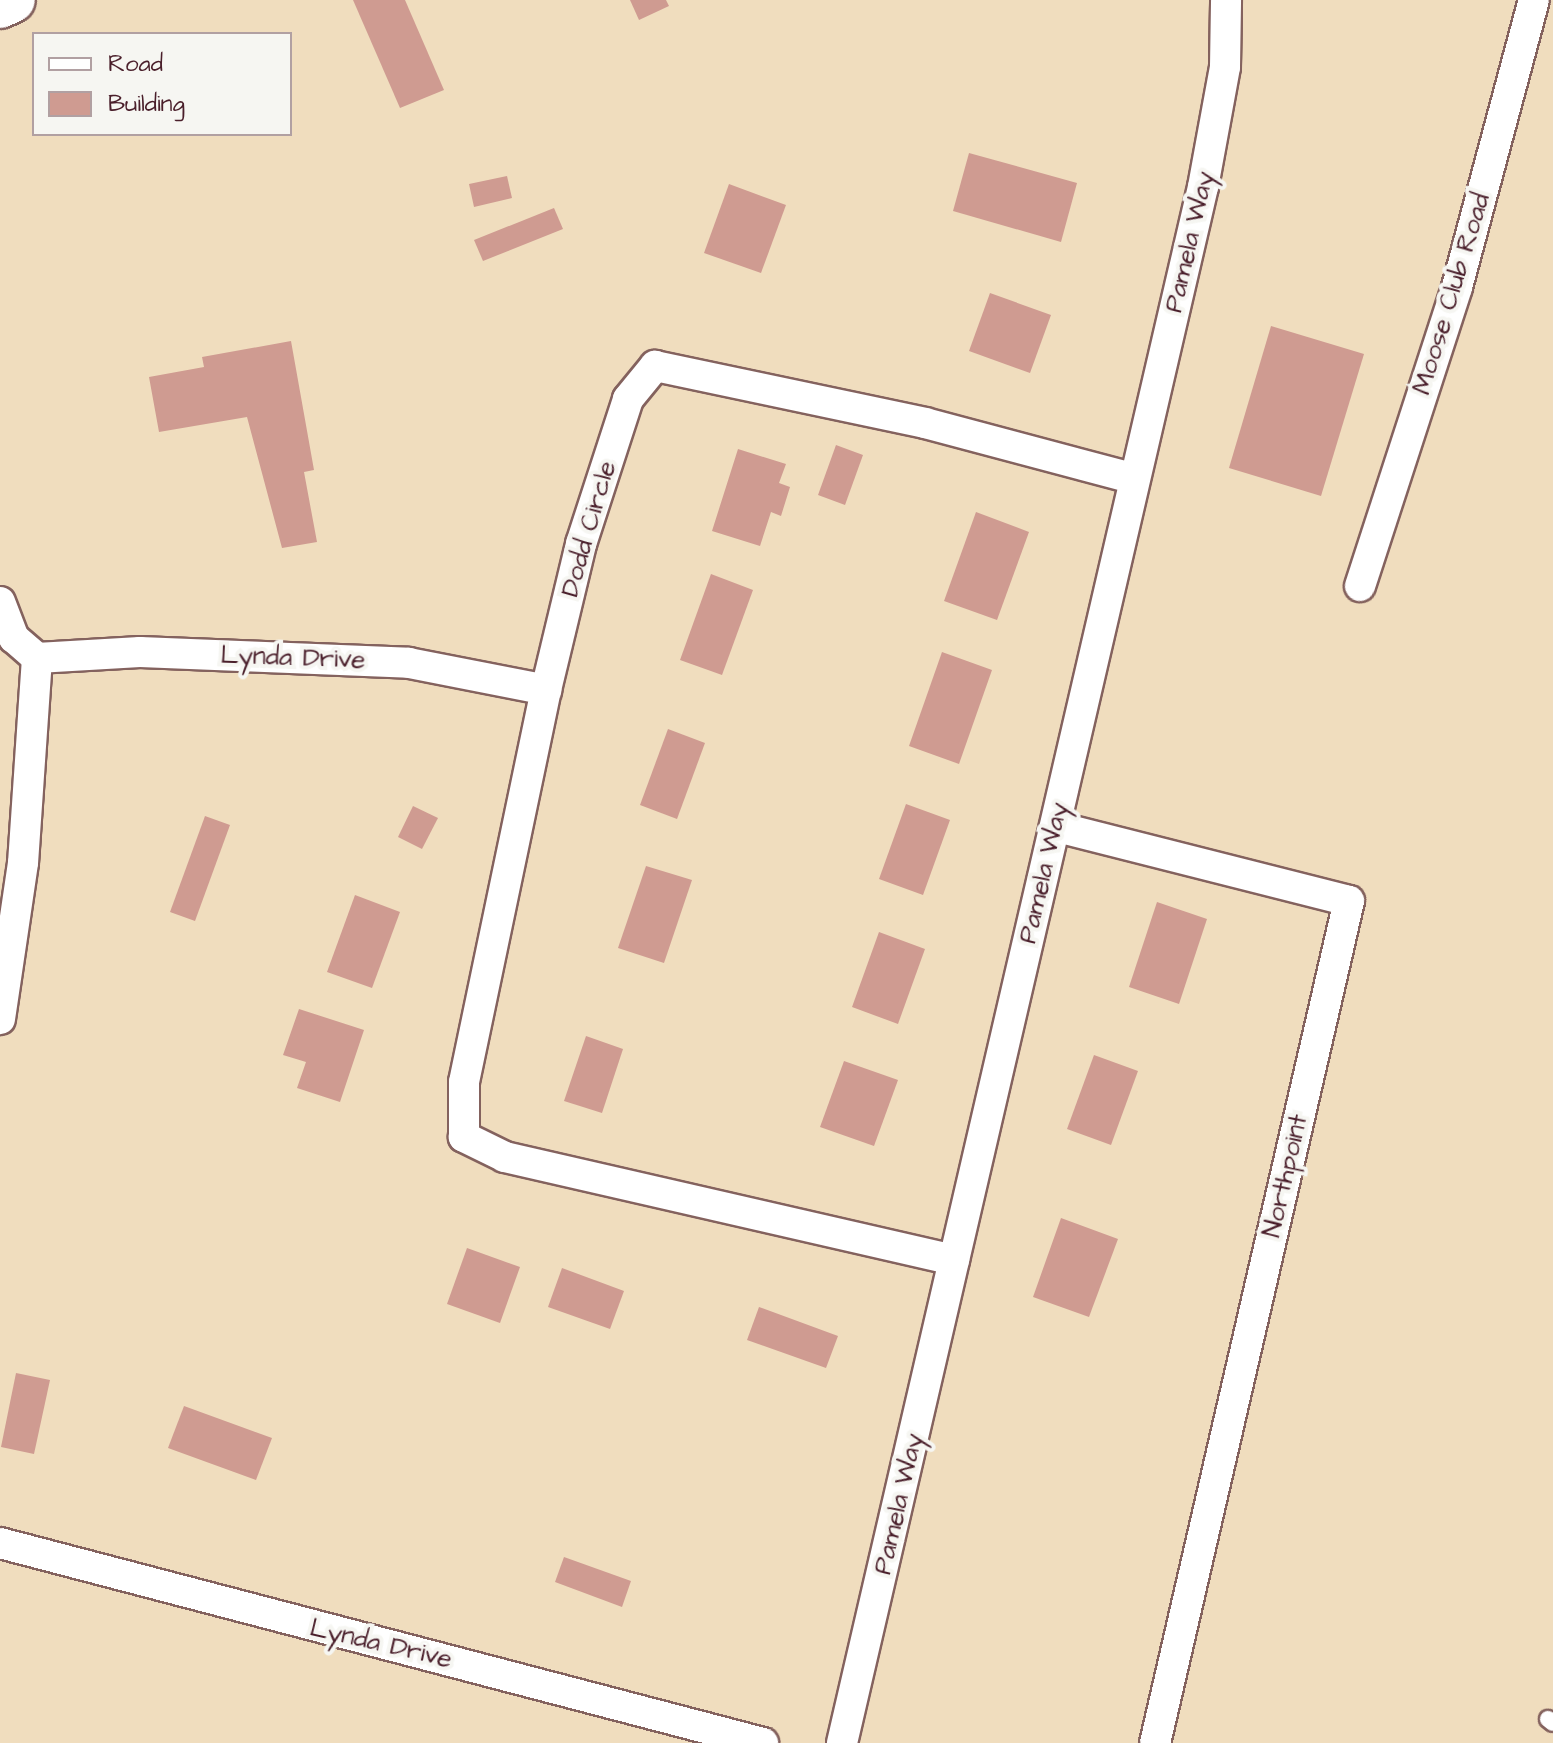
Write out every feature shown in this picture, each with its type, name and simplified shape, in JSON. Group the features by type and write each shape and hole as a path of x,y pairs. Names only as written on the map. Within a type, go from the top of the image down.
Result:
{"highway":[{"path":"0,6 13,0"}],"street":[{"name":"Pamela Way","path":"842,1743 1057,827 1131,478 1203,187 1225,67 1226,0"},
{"name":"Moose Club Road","path":"1360,586 1457,287 1534,0"},
{"name":"Dodd Circle","path":"954,1260 505,1157 464,1137 464,1082 546,690 581,544 628,399 655,366 925,423 1131,478"},
{"path":"0,602 14,638 37,658 23,863 0,1019"},
{"name":"Lynda Drive","path":"37,658 140,652 409,663 546,690"},
{"name":"Northpoint","path":"1057,827 1349,901 1155,1743"},
{"name":"Lynda Drive","path":"0,1543 763,1743"}],"building":[{"path":"353,0 405,0 444,90 400,108"},
{"path":"630,0 666,0 669,6 639,20"},
{"path":"969,153 1077,183 1061,242 953,211"},
{"path":"507,176 512,198 474,207 469,184"},
{"path":"729,184 786,205 761,273 704,253"},
{"path":"554,208 563,229 483,261 474,240"},
{"path":"990,293 1051,315 1030,373 969,351"},
{"path":"1271,326 1364,354 1321,496 1229,468"},
{"path":"291,341 314,470 304,472 317,542 282,548 247,417 159,432 149,377 204,367 202,357"},
{"path":"836,445 863,455 845,505 818,495"},
{"path":"738,449 786,464 779,483 790,487 781,516 771,512 760,546 712,531"},
{"path":"976,512 1029,532 997,620 944,601"},
{"path":"711,574 753,590 722,675 680,660"},
{"path":"942,652 992,670 959,764 909,746"},
{"path":"668,729 705,743 677,819 640,805"},
{"path":"906,804 950,820 923,895 879,879"},
{"path":"413,806 438,818 422,849 398,837"},
{"path":"205,816 230,825 195,921 170,912"},
{"path":"646,866 692,880 664,963 618,948"},
{"path":"355,895 400,912 372,988 327,972"},
{"path":"1157,902 1207,919 1179,1004 1129,987"},
{"path":"879,932 925,949 898,1024 852,1007"},
{"path":"299,1009 364,1030 340,1102 297,1088 306,1062 283,1055"},
{"path":"586,1036 623,1049 602,1113 564,1101"},
{"path":"1094,1055 1138,1071 1111,1145 1067,1129"},
{"path":"844,1061 898,1080 874,1146 820,1127"},
{"path":"1061,1218 1118,1239 1089,1317 1033,1297"},
{"path":"467,1248 520,1267 500,1323 447,1304"},
{"path":"562,1268 624,1291 610,1329 548,1307"},
{"path":"759,1307 838,1336 826,1368 747,1340"},
{"path":"16,1373 50,1380 34,1454 1,1447"},
{"path":"184,1406 272,1438 256,1480 168,1448"},
{"path":"564,1557 631,1581 622,1607 555,1582"}]}
